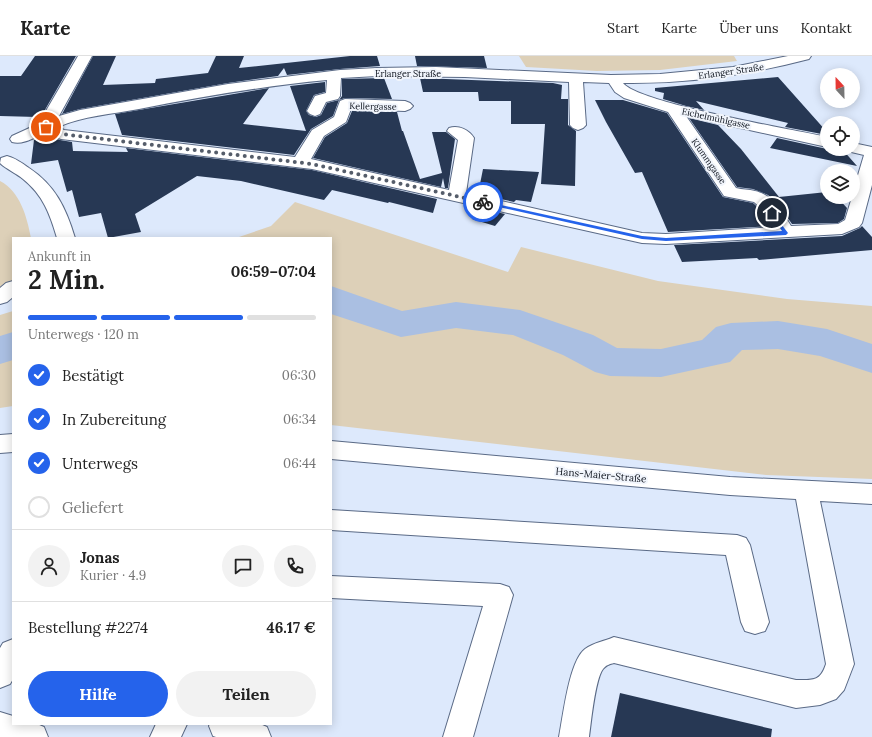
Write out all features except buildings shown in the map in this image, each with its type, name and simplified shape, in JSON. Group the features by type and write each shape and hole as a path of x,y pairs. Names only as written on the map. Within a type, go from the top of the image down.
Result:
{"street":[{"path":"85,56 51,116 51,125 61,134 300,163 457,196 642,238 666,239 842,229 853,223 872,153 860,150"},
{"path":"402,72 403,56"},
{"name":"Erlanger Straße","path":"4,162 22,152 24,147 23,143 12,138 80,116 253,85 334,75 377,72 511,74 612,79 718,74 752,69 804,56"},
{"path":"315,112 320,100 333,96 334,75"},
{"path":"576,77 578,125"},
{"name":"Eichelmühlgasse","path":"612,79 620,89 629,95 673,109 725,117 820,140"},
{"name":"Kellergasse","path":"300,163 318,133 341,119 345,104 405,106"},
{"name":"Klummgasse","path":"673,109 730,192 754,196 762,200 786,233"},
{"path":"455,131 466,138 457,196"},
{"path":"4,162 33,179 45,190 56,208 66,237"},
{"path":"0,298 12,288"},
{"path":"0,444 12,443"},
{"name":"Hans-Maier-Straße","path":"332,450 730,486 872,494"},
{"path":"574,737 588,670 596,657 614,650 796,694 816,693 828,689 835,679 840,664 806,490"},
{"path":"332,520 737,545 755,622"},
{"path":"332,587 500,596 458,737"},
{"path":"0,675 12,654"},
{"path":"165,737 171,725"},
{"path":"224,725 256,737"},
{"path":"0,726 33,737"}],"shaded area":[{"path":"519,56 734,56 737,61 660,70 597,71 526,67"},
{"path":"0,181 13,191 22,205 31,237 12,237 12,288 0,298"},
{"path":"295,202 508,272 521,247 658,281 787,299 872,306 872,479 766,475 332,425 332,237 239,237 271,226"},
{"path":"12,311 12,406 0,408 0,315"}],"waterway":[{"path":"332,298 349,307 401,324 456,315 520,323 578,345 610,362 661,363 715,352 731,337 778,335 827,343 872,359"},
{"path":"0,350 12,346"}],"way so far":[{"path":"46,127 61,134 312,164 483,202"}],"route":[{"path":"483,202 642,238 666,239 786,233 772,213"}]}
